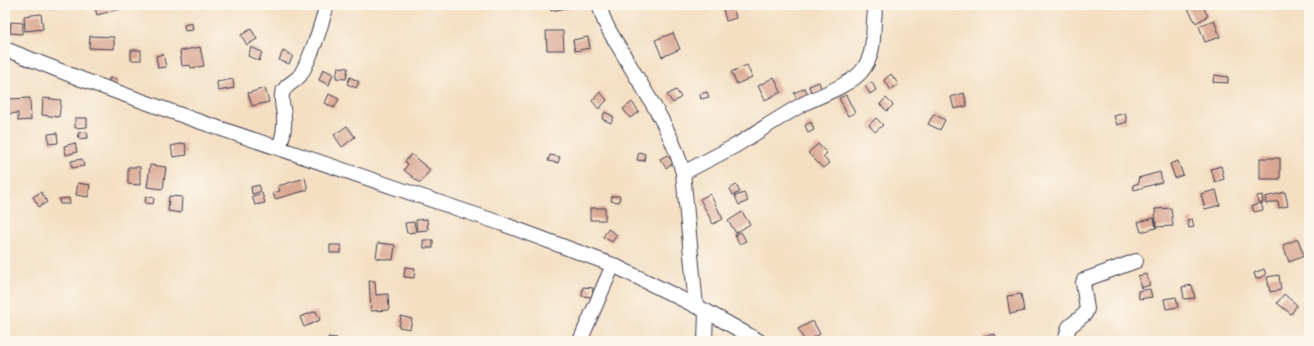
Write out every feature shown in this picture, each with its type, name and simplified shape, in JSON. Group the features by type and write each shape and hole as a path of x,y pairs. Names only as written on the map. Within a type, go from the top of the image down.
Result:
{"street":[{"path":"279,148 284,135 282,101 283,92 287,86 300,76 316,42 327,5"},
{"path":"600,5 600,10 611,34 669,131 679,157 683,173 705,341"},
{"path":"683,173 734,146 804,104 848,82 860,73 868,61 873,45 874,15 876,5"},
{"path":"5,49 81,79 159,107 503,224 613,265 701,309 759,341"},
{"path":"1065,341 1069,327 1085,314 1087,308 1083,283 1084,280 1136,261"},
{"path":"580,341 613,265"}],"building":[{"path":"43,5 57,5 57,8"},
{"path":"94,5 134,5 97,15"},
{"path":"515,5 527,5 527,6 516,8"},
{"path":"550,5 575,5 576,6 551,11"},
{"path":"1192,5 1202,5 1208,16 1196,23 1187,7"},
{"path":"1247,5 1256,5 1256,7 1248,9"},
{"path":"733,6 736,18 726,21 723,9"},
{"path":"41,14 43,29 25,31 24,16"},
{"path":"1214,20 1220,37 1205,42 1199,26"},
{"path":"11,22 23,23 22,34 10,33"},
{"path":"192,23 193,30 185,31 184,25"},
{"path":"251,29 257,39 247,45 241,35"},
{"path":"546,31 563,31 564,50 547,50"},
{"path":"673,33 680,49 662,57 655,40"},
{"path":"90,36 114,37 114,49 89,48"},
{"path":"588,37 590,48 575,51 573,40"},
{"path":"200,47 204,66 191,68 190,65 182,66 180,51"},
{"path":"251,47 262,52 259,61 248,56"},
{"path":"131,50 141,50 141,60 131,60"},
{"path":"283,51 293,56 289,64 279,60"},
{"path":"163,54 166,67 158,68 156,56"},
{"path":"747,65 752,77 737,84 731,72"},
{"path":"338,67 348,68 346,79 336,78"},
{"path":"323,69 333,74 329,85 319,80"},
{"path":"891,74 898,84 891,90 884,80"},
{"path":"1214,75 1228,77 1228,83 1213,82"},
{"path":"350,77 359,82 356,88 347,84"},
{"path":"774,77 781,92 765,100 758,86"},
{"path":"109,78 117,79 116,89 109,88"},
{"path":"233,79 234,88 218,91 217,82"},
{"path":"819,82 822,91 812,95 809,86"},
{"path":"872,82 876,90 870,94 865,86"},
{"path":"265,88 269,102 252,106 248,93"},
{"path":"805,88 809,97 798,102 794,93"},
{"path":"676,90 681,97 673,103 667,95"},
{"path":"600,92 607,100 599,109 592,101"},
{"path":"707,92 709,97 701,99 700,94"},
{"path":"964,93 967,106 954,109 951,97"},
{"path":"329,94 339,99 334,108 325,103"},
{"path":"846,95 855,113 848,116 839,98"},
{"path":"30,98 31,120 18,121 18,113 9,114 8,99"},
{"path":"43,98 61,100 59,117 42,115"},
{"path":"886,98 893,105 887,111 880,104"},
{"path":"632,102 639,112 630,118 623,109"},
{"path":"605,112 614,117 611,123 602,119"},
{"path":"1125,113 1127,122 1117,125 1114,116"},
{"path":"934,114 945,120 940,130 928,124"},
{"path":"75,118 87,118 87,127 75,128"},
{"path":"876,118 883,125 875,132 869,125"},
{"path":"811,122 814,130 808,133 805,125"},
{"path":"347,126 355,137 342,147 334,135"},
{"path":"87,132 88,138 79,139 78,133"},
{"path":"57,133 58,143 49,144 48,134"},
{"path":"75,143 77,152 66,155 64,146"},
{"path":"185,143 187,155 173,157 171,146"},
{"path":"818,144 827,153 823,157 829,163 823,168 808,153"},
{"path":"639,152 645,154 644,161 637,160"},
{"path":"411,154 430,170 420,183 404,170 408,164 405,162"},
{"path":"550,155 560,157 558,163 548,161"},
{"path":"667,155 673,163 666,168 660,159"},
{"path":"1260,158 1280,158 1280,179 1260,179"},
{"path":"82,159 84,166 72,168 71,161"},
{"path":"1178,161 1183,175 1175,178 1170,164"},
{"path":"150,165 166,167 163,189 147,187"},
{"path":"1221,166 1224,179 1215,182 1211,169"},
{"path":"128,167 140,167 140,185 128,184"},
{"path":"1160,172 1162,182 1134,190 1133,185 1139,183 1138,178"},
{"path":"305,178 308,190 275,199 273,193 280,191 278,186"},
{"path":"78,183 90,185 88,197 76,195"},
{"path":"259,185 261,191 252,194 251,187"},
{"path":"736,185 740,192 733,195 730,189"},
{"path":"1216,190 1220,205 1205,209 1201,194"},
{"path":"41,192 47,202 39,207 33,197"},
{"path":"1285,192 1288,206 1279,208 1278,201 1266,204 1265,197"},
{"path":"262,193 265,203 255,205 252,196"},
{"path":"744,193 748,201 739,205 735,196"},
{"path":"710,194 723,219 713,224 700,199"},
{"path":"1262,195 1263,203 1258,203 1257,196"},
{"path":"146,196 154,198 153,204 145,203"},
{"path":"169,196 182,197 181,213 168,211"},
{"path":"612,196 620,196 619,202 611,201"},
{"path":"69,198 70,204 60,204 59,199"},
{"path":"1261,203 1263,210 1254,212 1252,206"},
{"path":"590,208 605,208 605,220 590,220"},
{"path":"1171,208 1173,226 1156,227 1155,209"},
{"path":"742,212 750,224 736,233 728,221"},
{"path":"1154,218 1156,228 1141,232 1138,222"},
{"path":"427,219 428,230 417,231 416,220"},
{"path":"1192,219 1194,227 1189,228 1187,220"},
{"path":"414,222 416,232 407,233 405,223"},
{"path":"608,229 617,235 612,242 603,237"},
{"path":"741,232 746,241 739,244 735,235"},
{"path":"1298,239 1304,256 1289,262 1283,245"},
{"path":"423,240 433,240 433,248 424,248"},
{"path":"378,243 395,245 393,260 376,258"},
{"path":"330,245 341,245 341,253 330,253"},
{"path":"405,267 415,268 414,278 404,277"},
{"path":"1264,269 1266,275 1256,279 1254,273"},
{"path":"1146,274 1150,285 1141,288 1138,276"},
{"path":"1279,275 1281,290 1270,292 1267,277"},
{"path":"369,281 375,281 376,295 388,294 389,310 371,311"},
{"path":"1192,285 1195,298 1184,299 1182,287"},
{"path":"583,287 593,288 592,297 582,296"},
{"path":"1150,289 1152,297 1139,299 1138,291"},
{"path":"1021,294 1024,311 1010,314 1007,296"},
{"path":"1284,294 1297,305 1291,314 1277,303"},
{"path":"1176,297 1178,307 1166,309 1164,299"},
{"path":"316,311 320,320 304,327 300,317"},
{"path":"401,316 412,319 410,329 399,327"},
{"path":"813,321 820,334 805,341 798,329"},
{"path":"995,334 996,341 984,341 983,336"},
{"path":"328,337 337,338 337,341 328,341"}]}
